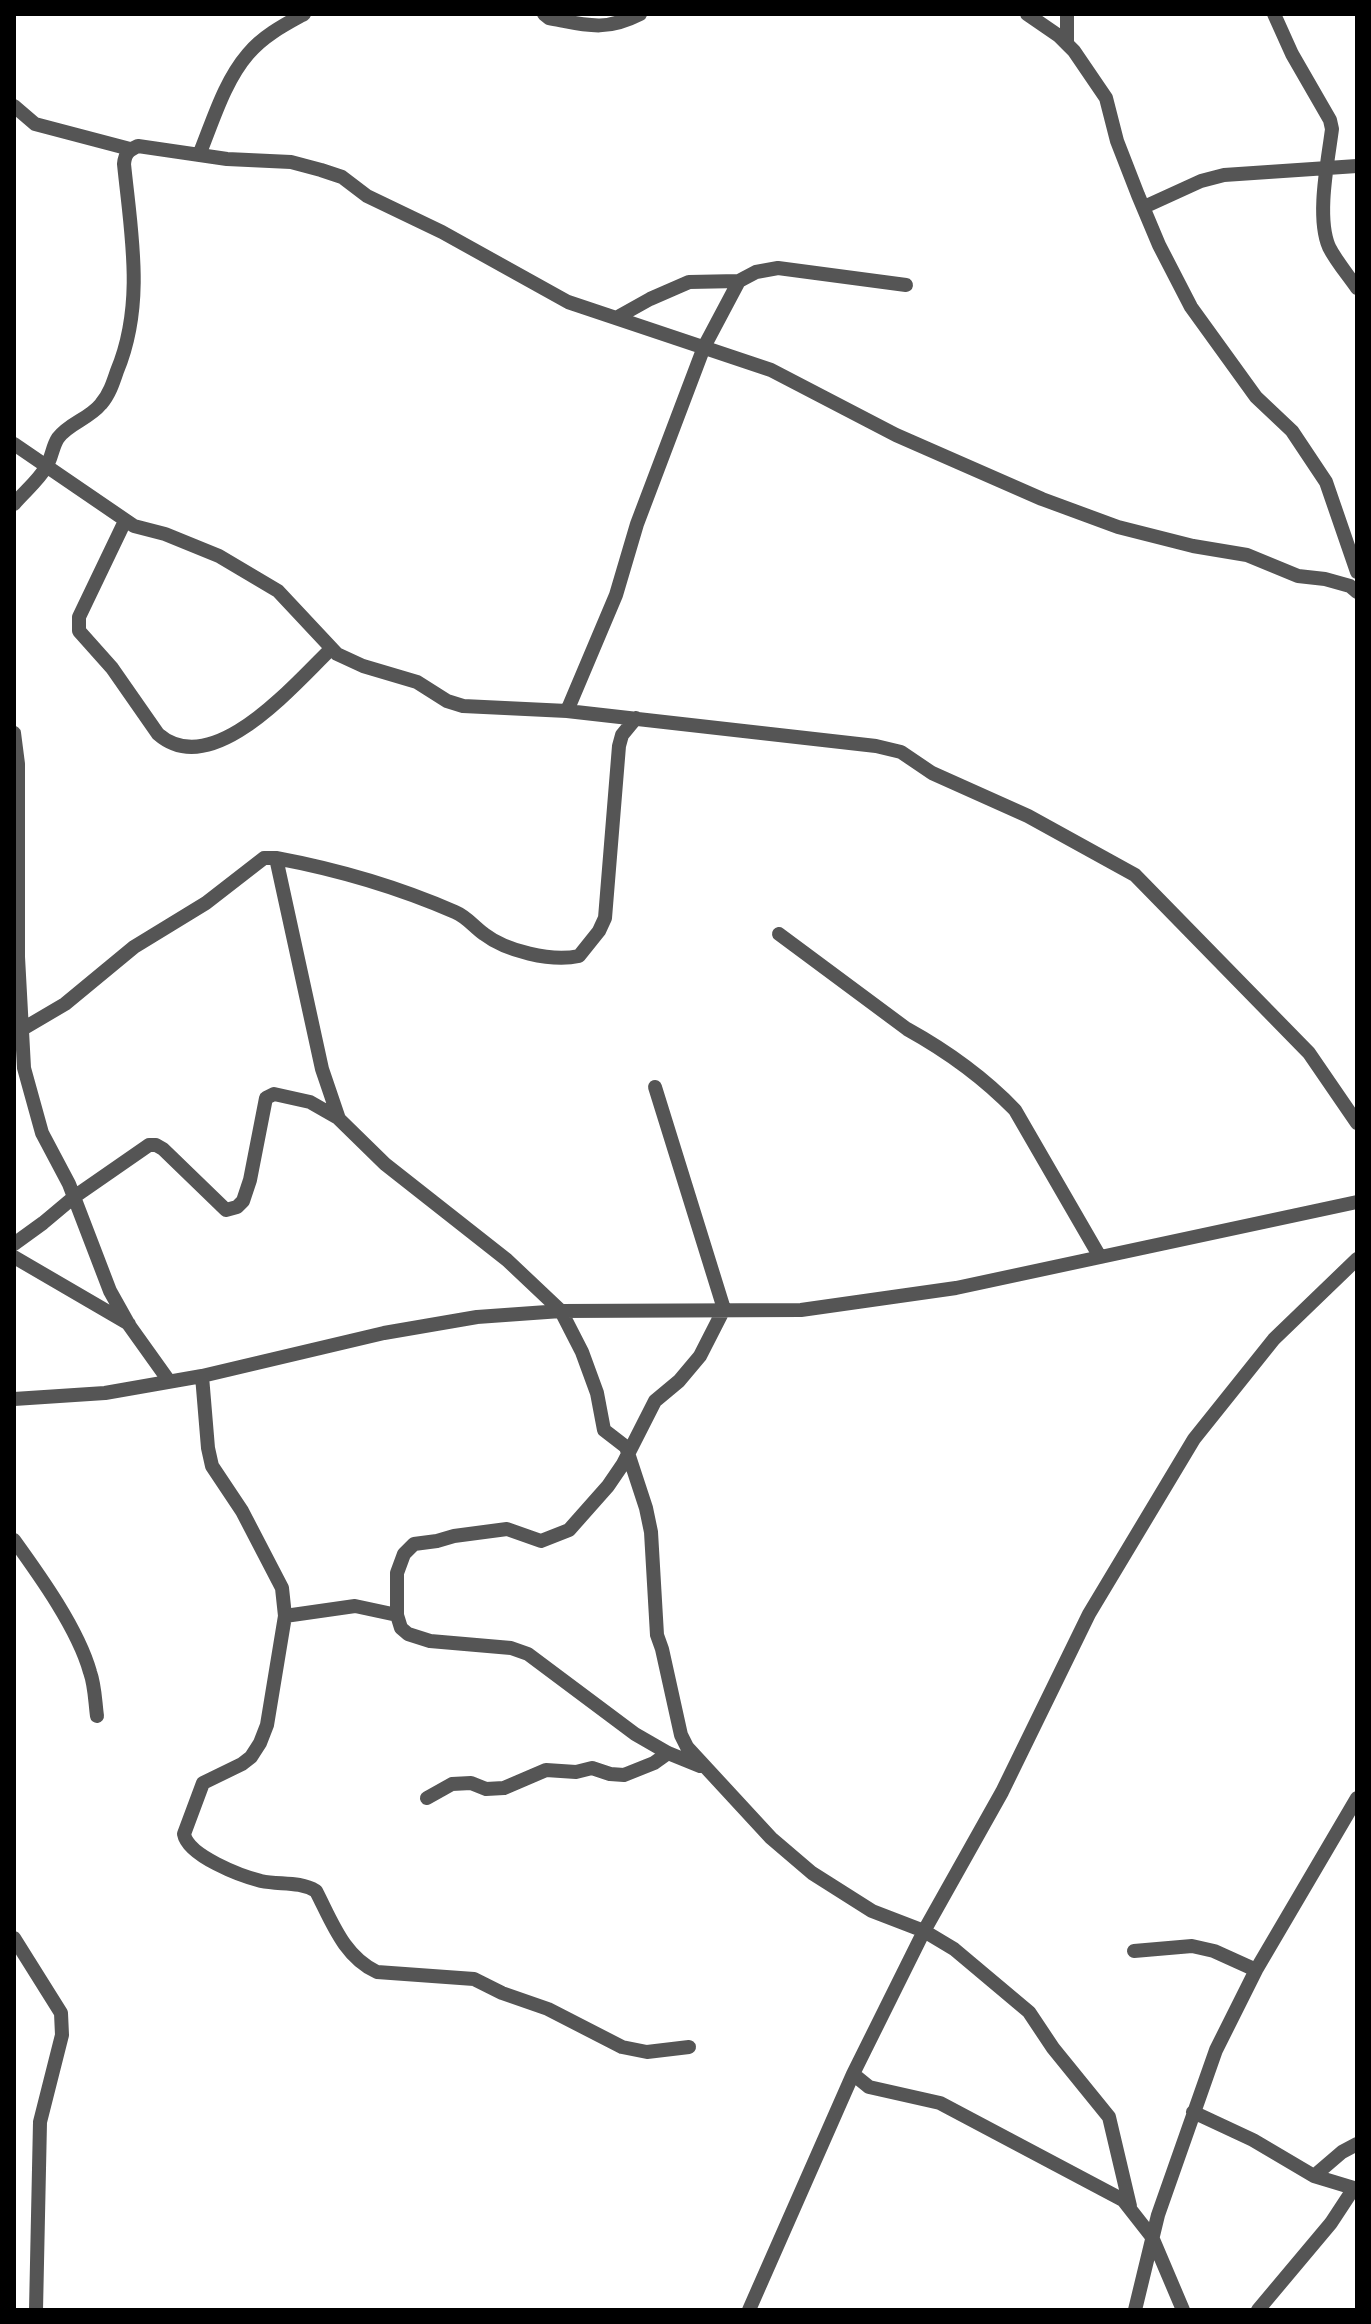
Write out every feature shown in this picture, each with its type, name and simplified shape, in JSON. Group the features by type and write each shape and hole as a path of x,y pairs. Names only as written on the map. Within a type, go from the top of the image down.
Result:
{"street":[{"path":"199,155 228,83 248,53 272,33 304,14"},
{"path":"544,14 549,18 599,27 620,24 640,14"},
{"path":"1027,14 1067,44 1106,98 1117,141 1191,307 1256,397 1292,431 1326,482 1357,572"},
{"path":"1067,14 1067,44"},
{"path":"1274,14 1292,54 1330,120 1325,236 1330,249 1357,288"},
{"path":"14,106 35,124 130,149"},
{"path":"14,504 46,467 57,439 100,406 121,361 130,329 133,298 133,236 124,164 130,149 138,146 227,159 291,162 342,177 367,196 442,232 568,302 771,370 896,435 1042,499 1161,539 1247,555 1298,576 1325,579 1350,586 1357,592"},
{"path":"1144,207 1201,181 1224,175 1357,166"},
{"path":"616,318 689,282 739,281 756,272 778,268 906,285"},
{"path":"567,711 616,595 637,524 704,347 739,281"},
{"path":"14,444 125,521 219,556 278,591 331,649 363,666 417,682 447,701 463,706 567,711 817,738 901,752 932,773 1028,816 1135,875 1309,1053 1357,1123"},
{"path":"125,521 79,617 79,631 112,668 158,734 168,743 206,745 228,739 257,719 331,649"},
{"path":"18,1032 65,1004 134,947 206,903 264,858 317,865 454,912 469,919 499,944 513,949 559,957 579,956 605,918 619,746 622,735 636,718"},
{"path":"14,733 18,764 18,1032 24,1068 42,1133 74,1197 110,1291 129,1325 169,1381"},
{"path":"276,858 322,1069 339,1119"},
{"path":"779,934 1004,1098 1015,1110 1100,1257"},
{"path":"655,1087 724,1309 700,1356 679,1381 655,1401 608,1486 578,1523 561,1535 536,1541 501,1529 409,1546 397,1573 397,1615 401,1628 415,1638 485,1644 528,1654 613,1719 668,1753 702,1767"},
{"path":"14,1244 139,1150 156,1145 220,1205 226,1210 231,1209 243,1201 247,1192 266,1098 274,1094 310,1102 339,1119 385,1164 507,1260 561,1311 582,1352 597,1393 604,1430 628,1452 651,1532 657,1635 681,1735 702,1767 771,1838 812,1873 872,1911 924,1931 954,1949 1029,2012 1053,2048 1105,2110 1114,2130 1130,2206"},
{"path":"14,1399 105,1393 202,1376 384,1333 477,1317 561,1311 801,1310 830,1307 956,1288 1357,1202"},
{"path":"14,1257 129,1325"},
{"path":"749,2310 853,2074 924,1931 1002,1792 1089,1614 1194,1439 1274,1339 1357,1259"},
{"path":"202,1376 212,1466 242,1511 282,1588 285,1616 267,1725 260,1743 242,1764 203,1783 184,1834 190,1848 225,1868 260,1881 307,1886 316,1891 347,1950 377,1972 474,1979 502,1993 548,2009 622,2047 647,2052 689,2047"},
{"path":"14,1540 67,1622 87,1662 97,1716"},
{"path":"285,1616 355,1606 397,1615"},
{"path":"427,1798 452,1784 471,1783 486,1789 504,1788 546,1770 576,1772 592,1768 624,1775 654,1763 668,1753"},
{"path":"1135,2310 1152,2237 1216,2050 1256,1970 1357,1798"},
{"path":"14,1938 61,2013 62,2021 62,2035 40,2122 36,2310"},
{"path":"1134,1951 1192,1946 1214,1951 1256,1970"},
{"path":"853,2074 877,2090 940,2103 1113,2194 1130,2206 1152,2237 1183,2310"},
{"path":"1193,2112 1232,2129 1314,2176 1355,2189 1331,2223 1258,2310"},
{"path":"1314,2176 1342,2152 1357,2144"}]}
